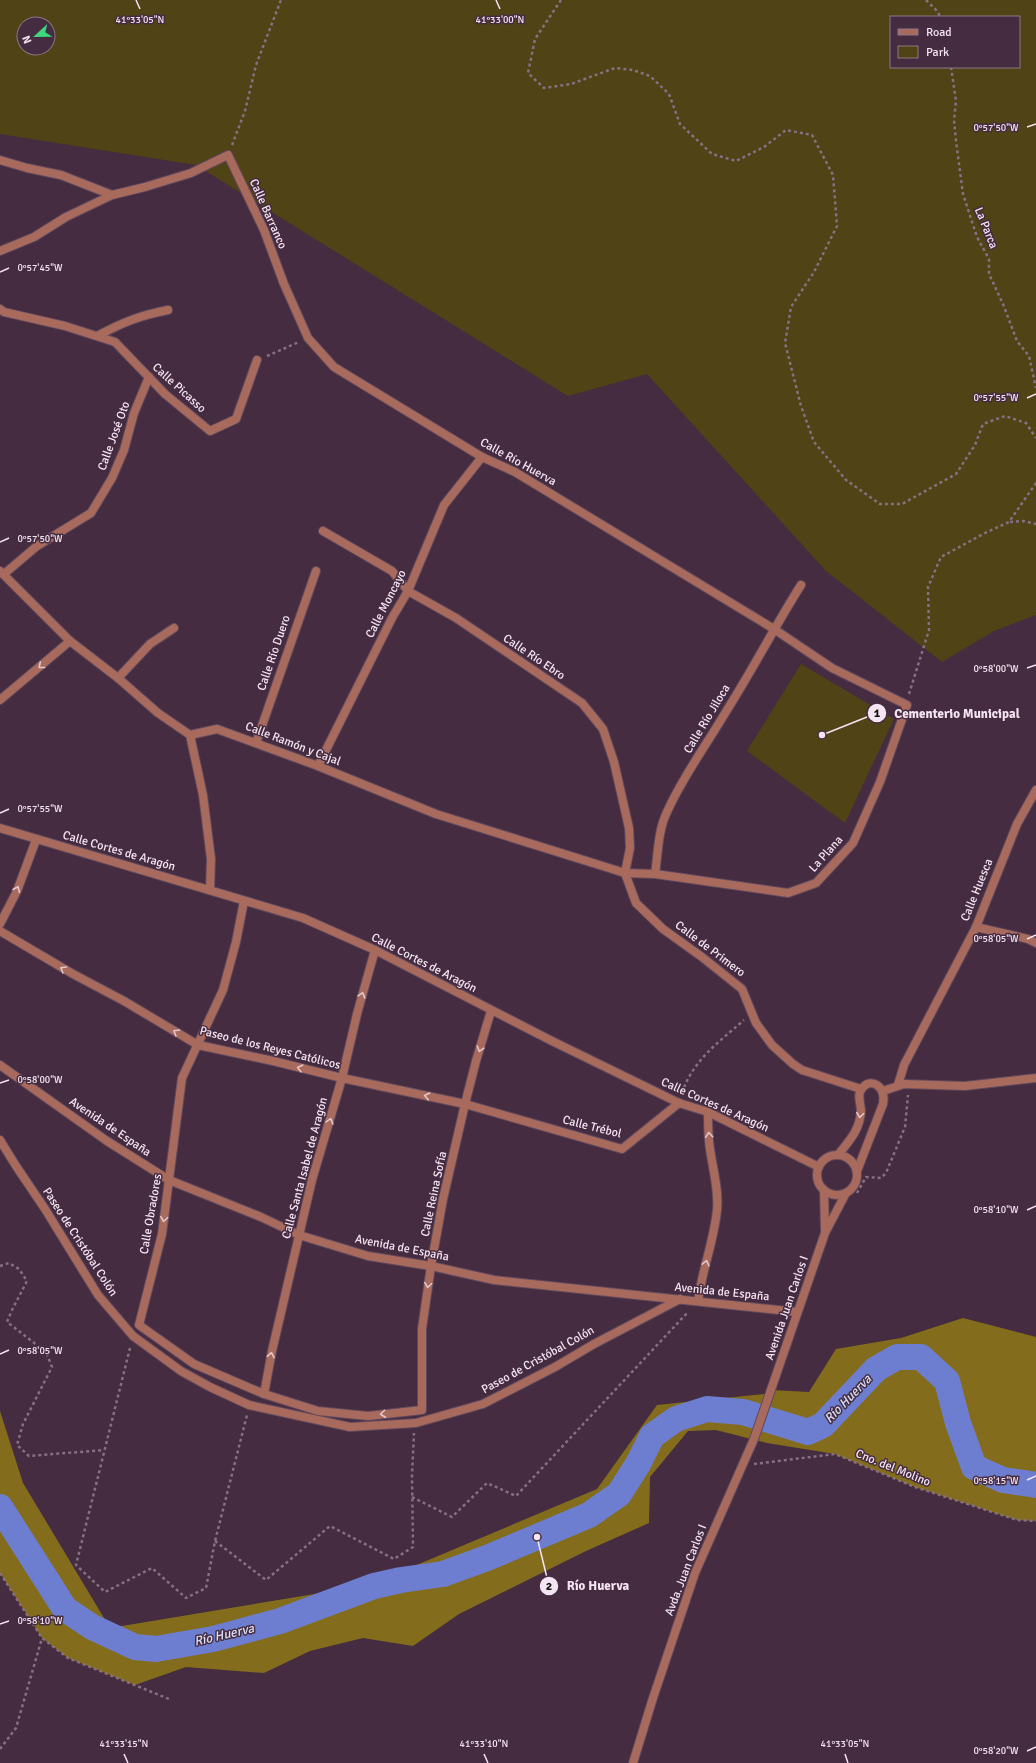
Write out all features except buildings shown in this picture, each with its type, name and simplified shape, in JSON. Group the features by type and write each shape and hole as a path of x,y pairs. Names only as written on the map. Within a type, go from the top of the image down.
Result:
{"street":[{"path":"0,251 34,237 66,217 112,195 191,173 228,155"},
{"name":"Calle Barranco","path":"228,155 264,230 284,284"},
{"path":"0,160 27,168 61,175 112,195"},
{"name":"Calle Río Huerva","path":"284,284 308,338 334,367 482,457 515,472 774,629 832,668 907,705"},
{"name":"Calle Picasso","path":"0,309 4,312 65,326 115,342 165,394 210,431 236,419 257,360"},
{"path":"97,336 124,322 142,315 168,310"},
{"name":"Calle José Oto","path":"2,572 37,546 91,513 112,478 124,450 134,414 148,377"},
{"name":"Calle Moncayo","path":"318,766 392,618 408,591 444,505 482,457"},
{"name":"Calle Río Ebro","path":"323,531 392,571 408,591 456,618 582,703 603,729 614,762 629,828 630,848 625,873"},
{"name":"Calle Río Duero","path":"256,743 316,571"},
{"path":"2,572 70,641 118,678 158,713 190,735 204,802 211,859 210,890"},
{"name":"Calle Río Jiloca","path":"656,874 661,836 666,813 685,778 802,585"},
{"path":"118,678 150,644 174,628"},
{"path":"0,700 70,641"},
{"name":"La Plana","path":"625,873 656,874 788,893 816,883 853,843 880,782 907,705"},
{"name":"Calle Ramón y Cajal","path":"190,735 217,729 318,766 436,814 625,873"},
{"name":"Calle Huesca","path":"898,1085 904,1065 976,926 1017,824 1036,790"},
{"name":"Calle Cortes de Aragón","path":"0,828 36,840 303,918 375,950 491,1011 679,1103 708,1112 818,1167"},
{"path":"0,924 17,891 36,840"},
{"name":"Calle de Primero","path":"625,873 636,903 663,929 702,957 742,989 763,1034 792,1064 812,1074 861,1089"},
{"name":"Calle Obradores","path":"244,901 236,942 223,990 182,1078 162,1234 139,1324 194,1364 264,1394"},
{"path":"976,926 1028,939 1036,943"},
{"name":"Paseo de los Reyes Católicos","path":"0,931 73,974 124,1001 198,1045 465,1104"},
{"name":"Calle Santa Isabel de Aragón","path":"264,1394 272,1351 312,1180 342,1078 357,1014 375,950"},
{"name":"Calle Reina Sofía","path":"264,1394 318,1411 368,1416 422,1410 422,1329 431,1266 465,1104 491,1011"},
{"name":"Avenida de España","path":"0,1066 107,1141 169,1180 260,1216 299,1235 368,1256 431,1266 494,1280 797,1312"},
{"path":"883,1091 908,1083 965,1086 1036,1078"},
{"path":"838,1155 857,1130 861,1110 861,1089 868,1084 878,1085 883,1091 885,1097 857,1171 854,1186 846,1193 838,1195 831,1194 824,1190 818,1179 818,1167 826,1158 838,1155 843,1155 852,1161 857,1171"},
{"name":"Calle Trébol","path":"465,1104 622,1149 679,1103"},
{"path":"698,1301 717,1210 716,1182 710,1148 708,1112"},
{"name":"Paseo de Cristóbal Colón","path":"0,1140 98,1295 133,1336 181,1371 210,1387 249,1405 350,1427 416,1423 483,1404 555,1367 630,1324 680,1299"},
{"name":"Avenida Juan Carlos I","path":"824,1190 825,1233"},
{"name":"Avenida Juan Carlos I","path":"772,1390 797,1312 825,1233 846,1193"},
{"name":"Avda. Juan Carlos I","path":"634,1763 653,1698 695,1573 754,1439 772,1390"}],"path":[{"path":"228,155 245,111 256,65 281,0"},
{"path":"561,0 535,39 528,73 544,88 571,84 616,68 634,70 650,76 669,94 680,124 712,154 736,161 764,147 786,130 812,135 833,175 837,226 814,272 792,307 784,343 801,406 814,442 846,480 880,504 902,504 956,474 975,445 983,424 1005,416 1026,423 1036,438"},
{"path":"926,0 938,12 940,16"},
{"name":"La Parca","path":"951,68 956,101 956,141 963,194 978,237 989,259 989,274 1003,304 1017,341 1028,356 1036,388"},
{"path":"257,360 308,338"},
{"path":"1009,522 1036,483"},
{"path":"907,705 910,688 929,630 928,587 941,557 985,532 1009,522 1024,521 1036,524"},
{"path":"679,1103 685,1085 697,1063 752,1013"},
{"path":"854,1196 866,1177 881,1178 886,1173 905,1127 908,1083"},
{"path":"0,1266 9,1263 19,1269 27,1281 7,1322 46,1352 52,1367 23,1424 17,1446 29,1456 104,1450"},
{"path":"412,1497 452,1517 487,1483 516,1496 698,1301"},
{"path":"133,1336 76,1565 105,1592 152,1568 186,1598 206,1588 215,1541 249,1405"},
{"path":"215,1541 266,1580 330,1526 394,1559 413,1547 413,1436 416,1423"},
{"name":"Cno. del Molino","path":"742,1466 835,1454 915,1488 1017,1520 1036,1521"},
{"path":"0,1573 42,1638 68,1658 169,1699"},
{"path":"0,1749 16,1728 42,1638"}],"green space":[{"path":"0,0 1036,0 1036,615 994,631 942,662 826,571 647,374 568,396 196,165 0,134"},
{"path":"801,664 894,719 845,823 747,751"}],"shaded area":[{"path":"963,1318 1036,1337 1036,1521 1017,1520 915,1487 835,1454 767,1443 716,1430 688,1431 650,1477 649,1523 586,1551 459,1614 413,1646 363,1638 310,1651 264,1673 186,1667 135,1685 68,1658 42,1638 0,1573 0,1411 23,1483 110,1628 369,1585 597,1489 657,1405 765,1394 771,1390 809,1392 836,1349 901,1338"}],"waterway":[{"name":"Río Huerva","path":"0,1507 65,1609 92,1627 135,1647 156,1649 213,1639 280,1621 374,1586 401,1580 443,1574 487,1558 589,1515 619,1494 638,1464 652,1436 676,1419 707,1409 743,1412 808,1432 823,1425 876,1369 897,1357 921,1357 947,1381 958,1423 974,1467 1003,1480 1036,1485"}],"place":[{"name":"Cementerio Municipal","path":"822,735"},
{"name":"Río Huerva","path":"537,1537"}]}
